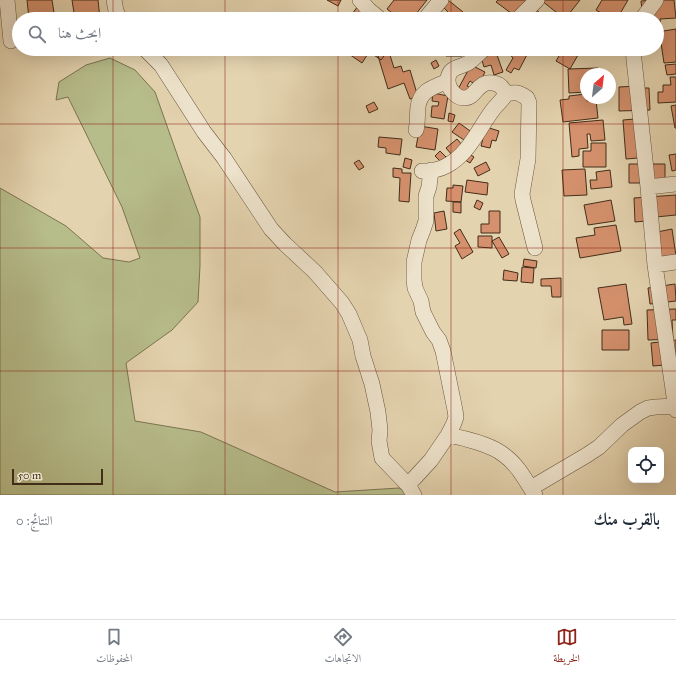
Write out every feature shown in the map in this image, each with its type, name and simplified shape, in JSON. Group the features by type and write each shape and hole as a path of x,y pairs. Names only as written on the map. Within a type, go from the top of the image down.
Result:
{"street":[{"path":"7,0 11,41"},
{"path":"114,0 116,12"},
{"path":"360,0 371,12"},
{"path":"431,12 441,0"},
{"path":"525,12 537,0"},
{"path":"647,12 656,0"},
{"path":"152,56 161,65 204,132 224,158 271,229 315,272 342,303 349,314 360,340 363,356 372,384 378,412 380,430 379,441 382,458 411,490 448,435 456,417 439,340 433,332 423,312 421,301 415,288 414,262 419,240 424,230 426,221 426,196 429,187 426,171 445,167 460,156 506,94"},
{"path":"476,56 468,63 454,69 449,74 449,88 460,98 466,98 472,96 482,85 489,83 499,85 504,89 506,94"},
{"path":"448,435 486,446 504,455 518,469 533,492 599,447 622,425 640,412 648,408 656,407 676,408 655,265 634,56"},
{"path":"416,130 418,108 421,96 428,90 448,81"},
{"path":"506,94 515,92 520,93 527,98 529,103 528,159 522,194 534,248"},
{"path":"648,187 676,184"},
{"path":"655,265 676,262"}],"green space":[{"path":"110,58 135,70 155,92 200,217 198,302 172,330 126,363 135,421 201,432 335,492 399,488 412,495 0,495 0,188 66,226 103,258 129,262 140,258 122,207 68,97 56,100 59,82 86,65"}],"building":[{"path":"27,0 52,0 54,12 28,12"},
{"path":"72,0 98,0 99,12 74,12"},
{"path":"327,0 341,0 338,6"},
{"path":"394,0 427,0 418,12 391,12 387,9"},
{"path":"448,0 463,12 448,12 443,7"},
{"path":"498,0 527,0 518,12 510,12 496,2"},
{"path":"580,0 571,12 556,12 542,1"},
{"path":"602,0 628,0 621,12 599,12 596,10"},
{"path":"674,0 676,18 664,19 664,12 642,12 641,1"},
{"path":"358,6 363,10 360,12 354,12"},
{"path":"534,8 539,12 531,12"},
{"path":"676,29 676,62 664,63 664,31"},
{"path":"352,56 366,56 362,63"},
{"path":"375,56 384,56 381,60"},
{"path":"378,56 390,56 394,68 401,66 403,72 410,70 418,97 410,99 404,83 388,89"},
{"path":"497,56 503,72 494,75 491,65 484,67 481,57"},
{"path":"511,56 526,56 519,70 514,68 511,73 506,70 513,58"},
{"path":"559,56 577,56 570,69 556,61"},
{"path":"436,60 439,66 434,69 431,63"},
{"path":"676,64 676,74 667,75 665,65"},
{"path":"471,65 485,72 478,86 470,81 467,86 471,88 465,95 457,91"},
{"path":"568,69 580,69 580,92 569,93"},
{"path":"670,77 676,77 676,102 658,103 658,92 663,92 663,85 671,85"},
{"path":"638,86 638,88 649,88 650,110 619,111 619,87"},
{"path":"433,93 448,96 444,119 431,117 432,106 438,106 439,102 432,101"},
{"path":"580,95 580,104 596,104 598,118 563,122 560,100 569,99 569,96"},
{"path":"374,102 378,109 369,113 366,106"},
{"path":"676,105 676,128 675,128 671,106"},
{"path":"449,113 455,115 453,122 448,121"},
{"path":"647,118 650,157 626,159 623,120"},
{"path":"603,120 605,140 591,141 590,134 587,134 588,148 579,149 579,156 572,157 569,123"},
{"path":"459,123 473,133 467,142 452,132"},
{"path":"420,126 438,129 435,150 416,147"},
{"path":"486,127 499,131 496,141 492,140 490,148 481,146"},
{"path":"379,137 402,139 400,155 386,153 386,148 378,147"},
{"path":"457,139 463,146 452,155 446,148"},
{"path":"591,143 606,143 606,167 583,167 583,151 591,151"},
{"path":"440,151 449,160 444,165 435,156"},
{"path":"466,152 474,157 470,163 462,158"},
{"path":"676,154 676,170 672,171 669,155"},
{"path":"405,158 412,160 410,169 403,167"},
{"path":"359,160 364,167 359,170 354,163"},
{"path":"486,162 490,170 478,176 474,168"},
{"path":"629,164 665,164 665,183 629,183"},
{"path":"393,168 402,169 402,173 411,173 409,202 399,201 400,178 393,177"},
{"path":"585,169 587,195 564,196 562,170"},
{"path":"610,170 612,187 591,189 590,180 597,180 596,172"},
{"path":"467,180 488,183 487,195 465,192"},
{"path":"453,185 463,186 461,202 446,201 447,188 453,188"},
{"path":"676,195 676,215 656,217 657,220 635,222 634,198"},
{"path":"477,200 483,203 480,210 474,207"},
{"path":"611,200 615,221 588,225 584,205"},
{"path":"453,202 461,202 461,213 453,212"},
{"path":"444,211 447,229 436,231 434,213"},
{"path":"489,211 500,211 500,233 481,233 481,224 489,224"},
{"path":"616,225 621,251 580,258 576,238 595,235 594,228"},
{"path":"460,229 473,252 462,259 455,246 460,243 454,233"},
{"path":"672,229 676,256 651,260 647,234"},
{"path":"478,236 492,236 492,248 478,247"},
{"path":"499,237 509,254 502,258 492,241"},
{"path":"524,259 537,261 536,268 523,266"},
{"path":"522,267 534,268 533,283 521,282"},
{"path":"504,270 518,273 517,281 503,280"},
{"path":"561,278 561,297 552,297 551,286 541,286 541,279"},
{"path":"626,284 632,324 624,325 623,317 604,320 598,288"},
{"path":"675,284 676,301 650,304 648,288"},
{"path":"676,309 676,320 672,320 673,339 648,340 647,310"},
{"path":"602,330 629,330 629,350 602,350"},
{"path":"676,340 676,368 665,365 653,366 651,343"}]}
